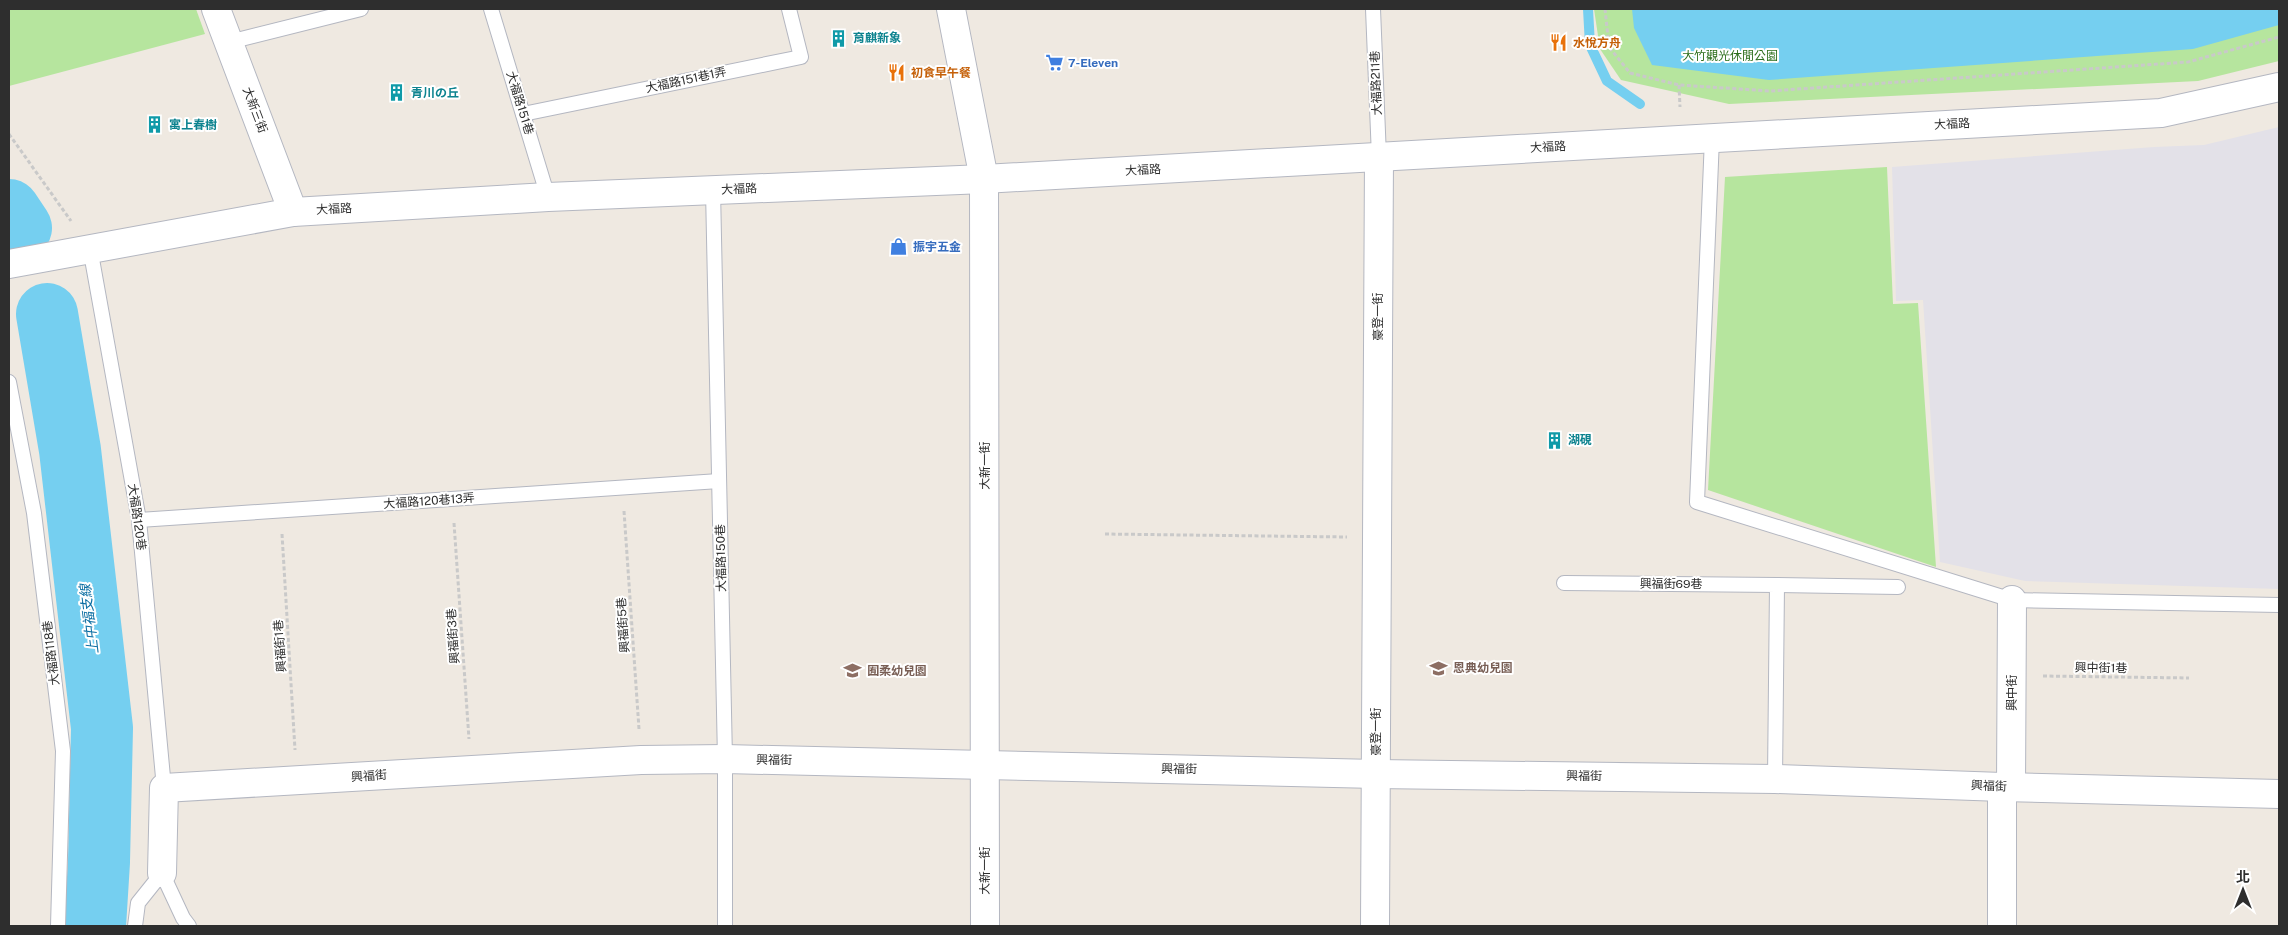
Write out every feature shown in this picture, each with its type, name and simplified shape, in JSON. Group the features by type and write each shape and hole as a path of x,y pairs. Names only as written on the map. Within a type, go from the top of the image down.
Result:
{"street":[{"name":"大新三街","path":"216,9 293,212"},
{"name":"大新一街","path":"951,9 984,179 985,926"},
{"name":"大福路","path":"9,264 293,212 548,197 984,179 2161,112 2279,87"},
{"name":"豪登一街","path":"1375,926 1379,157"},
{"name":"興中街","path":"2002,926 2012,675 2012,600"},
{"name":"興福街","path":"164,788 641,760 725,759 1376,774 1775,778 2007,787 2279,794"},
{"path":"162,873 164,788"}],"lane":[{"path":"229,42 361,9"},
{"name":"大福路151巷","path":"491,9 548,197"},
{"name":"大福路151巷1弄","path":"523,114 801,57 789,9"},
{"name":"大福路211巷","path":"1373,9 1379,157"},
{"path":"1712,138 1697,502 2012,600 2279,605"},
{"name":"大福路150巷","path":"713,190 725,759 725,926"},
{"name":"大福路120巷","path":"90,248 139,520 164,788"},
{"name":"大福路118巷","path":"9,382 34,513 63,751 58,926"},
{"name":"大福路120巷13弄","path":"139,520 719,481"},
{"name":"興福街69巷","path":"1564,583 1898,586"},
{"path":"1775,778 1777,585"},
{"path":"136,926 138,903 162,873 183,918 189,926"}],"path":[{"path":"1605,9 1609,47 1630,73 1679,85 1770,91 2188,62 2279,37"},
{"path":"9,134 90,248"},
{"name":"興福街5巷","path":"622,488 641,760"},
{"name":"興福街3巷","path":"453,500 471,770"},
{"name":"興福街1巷","path":"280,511 297,781"},
{"path":"1105,534 1377,538"},
{"name":"興中街1巷","path":"2012,675 2190,678"}],"shaded area":[{"path":"2279,127 2279,589 2025,581 1940,562 1923,300 1896,301 1892,167 2154,147 2204,145"}],"green space":[{"path":"9,9 196,9 205,34 9,86"},
{"name":"大竹觀光休閒公園","path":"1594,9 2279,9 2279,61 2198,81 1729,104 1621,80 1600,49"},
{"path":"1887,167 1893,304 1918,303 1936,567 1708,490 1725,177"}],"water":[{"name":"大竹觀光休閒公園","path":"1632,9 2279,9 2279,25 2193,49 1769,80 1652,65 1634,28"}],"waterway":[{"path":"1588,9 1590,45 1607,81 1640,104"},
{"path":"9,210 21,228"},
{"name":"上中福支線","path":"47,314 70,450 102,728 99,862 95,926"}],"place":[{"name":"育麒新象","path":"839,38"},
{"name":"水悅方舟","path":"1559,43"},
{"name":"7-Eleven","path":"1054,63"},
{"name":"初食早午餐","path":"897,73"},
{"name":"青川の丘","path":"397,93"},
{"name":"寓上春樹","path":"155,125"},
{"name":"振宇五金","path":"899,247"},
{"name":"湖硯","path":"1554,440"},
{"name":"恩典幼兒園","path":"1439,668"},
{"name":"囿柔幼兒園","path":"853,671"}]}
